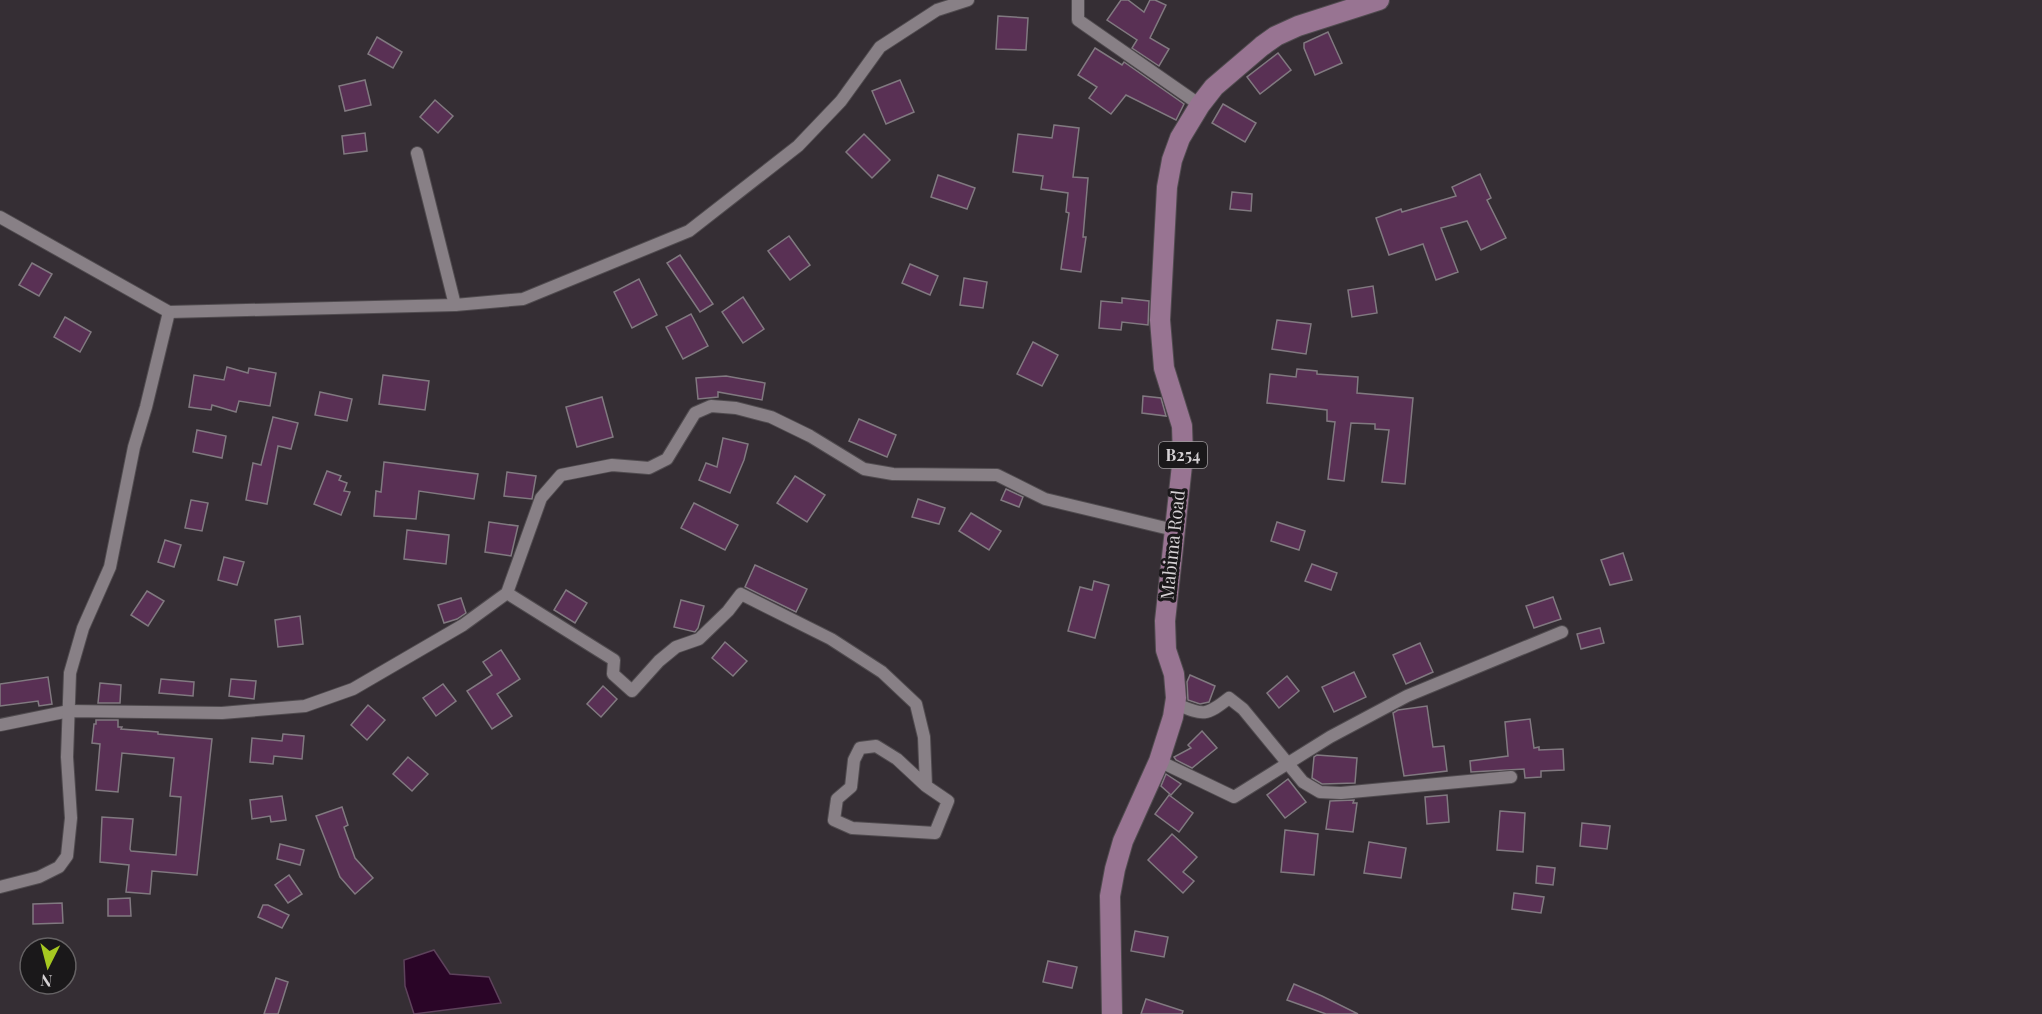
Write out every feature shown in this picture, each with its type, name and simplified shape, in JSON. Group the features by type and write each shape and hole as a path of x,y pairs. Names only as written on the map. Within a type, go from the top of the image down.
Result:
{"main road":[{"name":"Mabima Road","path":"1112,1014 1110,896 1115,869 1123,841 1159,761 1176,704 1174,674 1166,650 1165,621 1183,456 1182,426 1164,368 1160,320 1167,187 1172,160 1180,138 1200,105 1222,79 1276,36 1298,26 1379,0"}],"street":[{"path":"0,217 169,312 455,304 523,299 689,231 798,146 841,101 880,46 937,10 968,0"},
{"path":"1078,0 1078,20 1200,105"},
{"path":"417,153 455,304"},
{"path":"0,887 39,877 59,867 67,856 71,818 67,757 70,673 83,628 110,567 134,447 169,312"},
{"path":"0,725 69,711 222,713 305,706 353,688 463,625 507,593 541,498 561,475 612,465 649,468 667,459 695,413 711,406 736,408 771,417 810,436 864,469 893,474 997,475 1045,499 1174,530"},
{"path":"507,593 614,660 613,674 632,691 659,661 676,647 699,639 728,611 741,594 831,639 882,672 916,704 924,737 927,786"},
{"path":"1159,761 1234,797 1330,737 1407,696 1562,632"},
{"path":"1176,704 1200,714 1214,710 1229,698 1243,709 1303,782 1320,792 1341,793 1511,777"},
{"path":"876,746 897,759 927,786 948,801 935,833 852,828 834,820 837,800 850,787 854,760 860,748 876,746"}],"shaded area":[{"path":"434,950 450,974 489,977 501,1003 414,1014 405,986 404,960"}],"building":[{"path":"1121,0 1128,0 1144,12 1150,0 1166,5 1150,38 1169,49 1159,66 1132,48 1137,40 1107,20"},
{"path":"998,16 1028,18 1026,50 996,49"},
{"path":"1328,32 1342,63 1315,75 1304,43"},
{"path":"377,37 402,52 393,68 368,54"},
{"path":"1095,48 1122,65 1124,62 1184,104 1176,120 1126,95 1111,114 1089,98 1097,87 1078,75"},
{"path":"1278,53 1291,70 1260,94 1247,77"},
{"path":"365,80 371,105 345,111 339,86"},
{"path":"900,80 914,112 886,124 872,91"},
{"path":"435,100 453,116 438,133 420,117"},
{"path":"1223,104 1256,123 1245,142 1212,123"},
{"path":"1054,125 1079,128 1073,177 1088,178 1083,237 1086,237 1081,272 1061,269 1069,213 1066,212 1068,193 1041,189 1043,176 1013,172 1018,134 1052,138"},
{"path":"365,133 367,151 344,154 342,136"},
{"path":"864,134 890,160 872,178 846,152"},
{"path":"1480,174 1491,198 1487,200 1506,238 1481,250 1467,221 1441,228 1458,272 1436,280 1423,244 1389,255 1376,218 1401,209 1402,212 1456,196 1452,187"},
{"path":"938,175 975,188 967,209 931,197"},
{"path":"1232,192 1252,194 1251,211 1230,209"},
{"path":"789,236 810,265 790,280 768,251"},
{"path":"680,255 713,304 700,312 667,263"},
{"path":"32,263 52,274 39,296 19,285"},
{"path":"910,264 938,276 930,295 902,283"},
{"path":"964,278 987,282 983,308 960,305"},
{"path":"639,279 657,315 632,328 614,292"},
{"path":"1373,286 1377,313 1352,317 1348,290"},
{"path":"743,297 764,329 743,343 722,312"},
{"path":"1122,298 1149,301 1148,325 1122,322 1121,330 1099,328 1101,301 1122,303"},
{"path":"691,314 708,346 683,359 666,327"},
{"path":"65,317 91,332 80,352 54,337"},
{"path":"1277,320 1311,324 1306,354 1272,349"},
{"path":"1033,342 1058,355 1042,386 1017,374"},
{"path":"227,367 248,373 249,368 276,373 270,406 239,401 236,412 212,405 211,410 189,407 194,375 224,380"},
{"path":"1297,369 1317,371 1317,374 1358,377 1357,393 1413,398 1405,484 1382,482 1389,430 1375,429 1375,424 1351,423 1344,481 1328,479 1335,422 1327,421 1327,410 1267,403 1270,374 1296,377"},
{"path":"383,375 429,381 425,410 379,404"},
{"path":"726,376 765,383 762,400 718,392 718,397 698,399 696,378"},
{"path":"320,392 352,399 347,421 315,415"},
{"path":"1143,396 1161,398 1166,416 1142,413"},
{"path":"602,397 613,437 577,447 566,407"},
{"path":"273,417 298,423 291,449 278,446 267,504 246,500 253,463 261,465"},
{"path":"859,419 896,435 887,457 849,441"},
{"path":"197,430 226,436 222,458 193,452"},
{"path":"723,438 748,444 730,493 699,480 706,463 717,467"},
{"path":"384,462 478,474 474,499 419,491 416,519 374,516 376,491 381,492"},
{"path":"327,471 341,476 339,480 347,483 344,491 350,492 341,515 314,504"},
{"path":"507,472 536,476 532,499 504,496"},
{"path":"795,476 825,495 807,522 777,503"},
{"path":"1006,489 1023,497 1019,507 1001,500"},
{"path":"918,499 945,508 939,524 912,517"},
{"path":"191,500 208,503 202,531 185,528"},
{"path":"694,503 738,525 725,550 681,528"},
{"path":"971,513 1001,531 989,550 959,531"},
{"path":"489,522 518,526 511,556 485,552"},
{"path":"1277,522 1305,531 1299,550 1271,541"},
{"path":"407,530 449,535 446,564 404,559"},
{"path":"165,540 181,545 174,567 158,562"},
{"path":"1623,553 1632,580 1610,585 1601,560"},
{"path":"224,557 244,562 237,585 218,580"},
{"path":"1312,564 1337,573 1331,590 1305,581"},
{"path":"755,565 807,589 796,612 745,587"},
{"path":"1094,581 1109,585 1095,638 1068,631 1080,587 1092,590"},
{"path":"566,590 587,603 575,623 554,610"},
{"path":"147,591 164,601 148,626 131,615"},
{"path":"1553,597 1561,619 1534,628 1526,606"},
{"path":"461,598 466,613 444,623 438,605"},
{"path":"681,600 704,606 695,632 674,627"},
{"path":"300,616 303,644 278,647 275,620"},
{"path":"1600,628 1604,643 1581,649 1577,634"},
{"path":"725,642 747,661 733,676 712,658"},
{"path":"1420,643 1433,672 1406,684 1393,655"},
{"path":"501,650 520,679 497,694 512,716 492,729 467,691 492,675 483,662"},
{"path":"1354,672 1366,697 1334,712 1322,687"},
{"path":"1190,675 1215,686 1209,702 1200,704 1188,700 1187,682"},
{"path":"1287,676 1299,691 1279,708 1267,693"},
{"path":"48,677 52,704 39,706 38,701 0,706 0,684"},
{"path":"161,679 194,682 193,696 159,693"},
{"path":"231,679 256,681 254,699 229,696"},
{"path":"100,683 121,685 120,703 98,703"},
{"path":"443,684 456,701 436,716 423,698"},
{"path":"603,686 617,699 601,717 587,704"},
{"path":"368,705 385,720 367,740 351,725"},
{"path":"1427,706 1433,747 1444,746 1447,771 1404,776 1393,713 1398,710"},
{"path":"1530,719 1534,748 1539,747 1539,750 1563,749 1564,770 1541,771 1541,777 1525,778 1524,769 1471,772 1470,761 1508,756 1505,722"},
{"path":"96,720 118,720 118,727 122,727 121,729 212,739 197,875 152,871 150,894 126,892 129,865 100,862 102,817 133,819 131,851 176,855 181,797 170,796 174,758 122,753 118,792 96,790 100,744 92,743"},
{"path":"1202,731 1217,748 1192,768 1176,760 1174,757 1191,748 1188,745"},
{"path":"283,734 304,736 302,759 274,756 273,764 250,762 252,738 282,741"},
{"path":"1317,755 1357,758 1355,783 1322,784 1312,778 1314,757"},
{"path":"408,757 428,774 412,791 393,774"},
{"path":"1166,774 1181,784 1171,795 1161,786"},
{"path":"1288,779 1306,802 1285,818 1267,795"},
{"path":"1169,795 1193,813 1179,832 1155,814"},
{"path":"1447,795 1449,822 1427,824 1425,797"},
{"path":"282,796 286,820 271,822 270,816 252,819 250,800"},
{"path":"1354,800 1353,803 1357,803 1353,832 1326,829 1330,801"},
{"path":"342,807 348,825 344,827 355,858 373,878 355,894 340,877 316,816"},
{"path":"1500,811 1525,813 1523,852 1497,850"},
{"path":"1582,823 1610,826 1607,849 1580,846"},
{"path":"1285,830 1318,834 1314,875 1281,872"},
{"path":"1172,834 1197,857 1183,872 1194,881 1183,893 1148,860"},
{"path":"1369,842 1406,848 1401,878 1364,873"},
{"path":"280,844 304,850 300,865 277,859"},
{"path":"1537,866 1555,868 1553,885 1536,883"},
{"path":"289,875 302,894 288,903 275,885"},
{"path":"1514,893 1544,897 1541,913 1512,909"},
{"path":"130,898 131,916 108,916 108,899"},
{"path":"62,903 63,923 33,924 33,904"},
{"path":"263,905 289,915 282,928 258,917"},
{"path":"1135,931 1168,937 1164,957 1131,951"},
{"path":"1048,961 1077,967 1072,988 1043,982"},
{"path":"276,978 288,982 278,1014 264,1014"},
{"path":"1294,984 1358,1014 1326,1014 1287,1000"},
{"path":"1146,999 1183,1011 1182,1014 1141,1014"}]}
